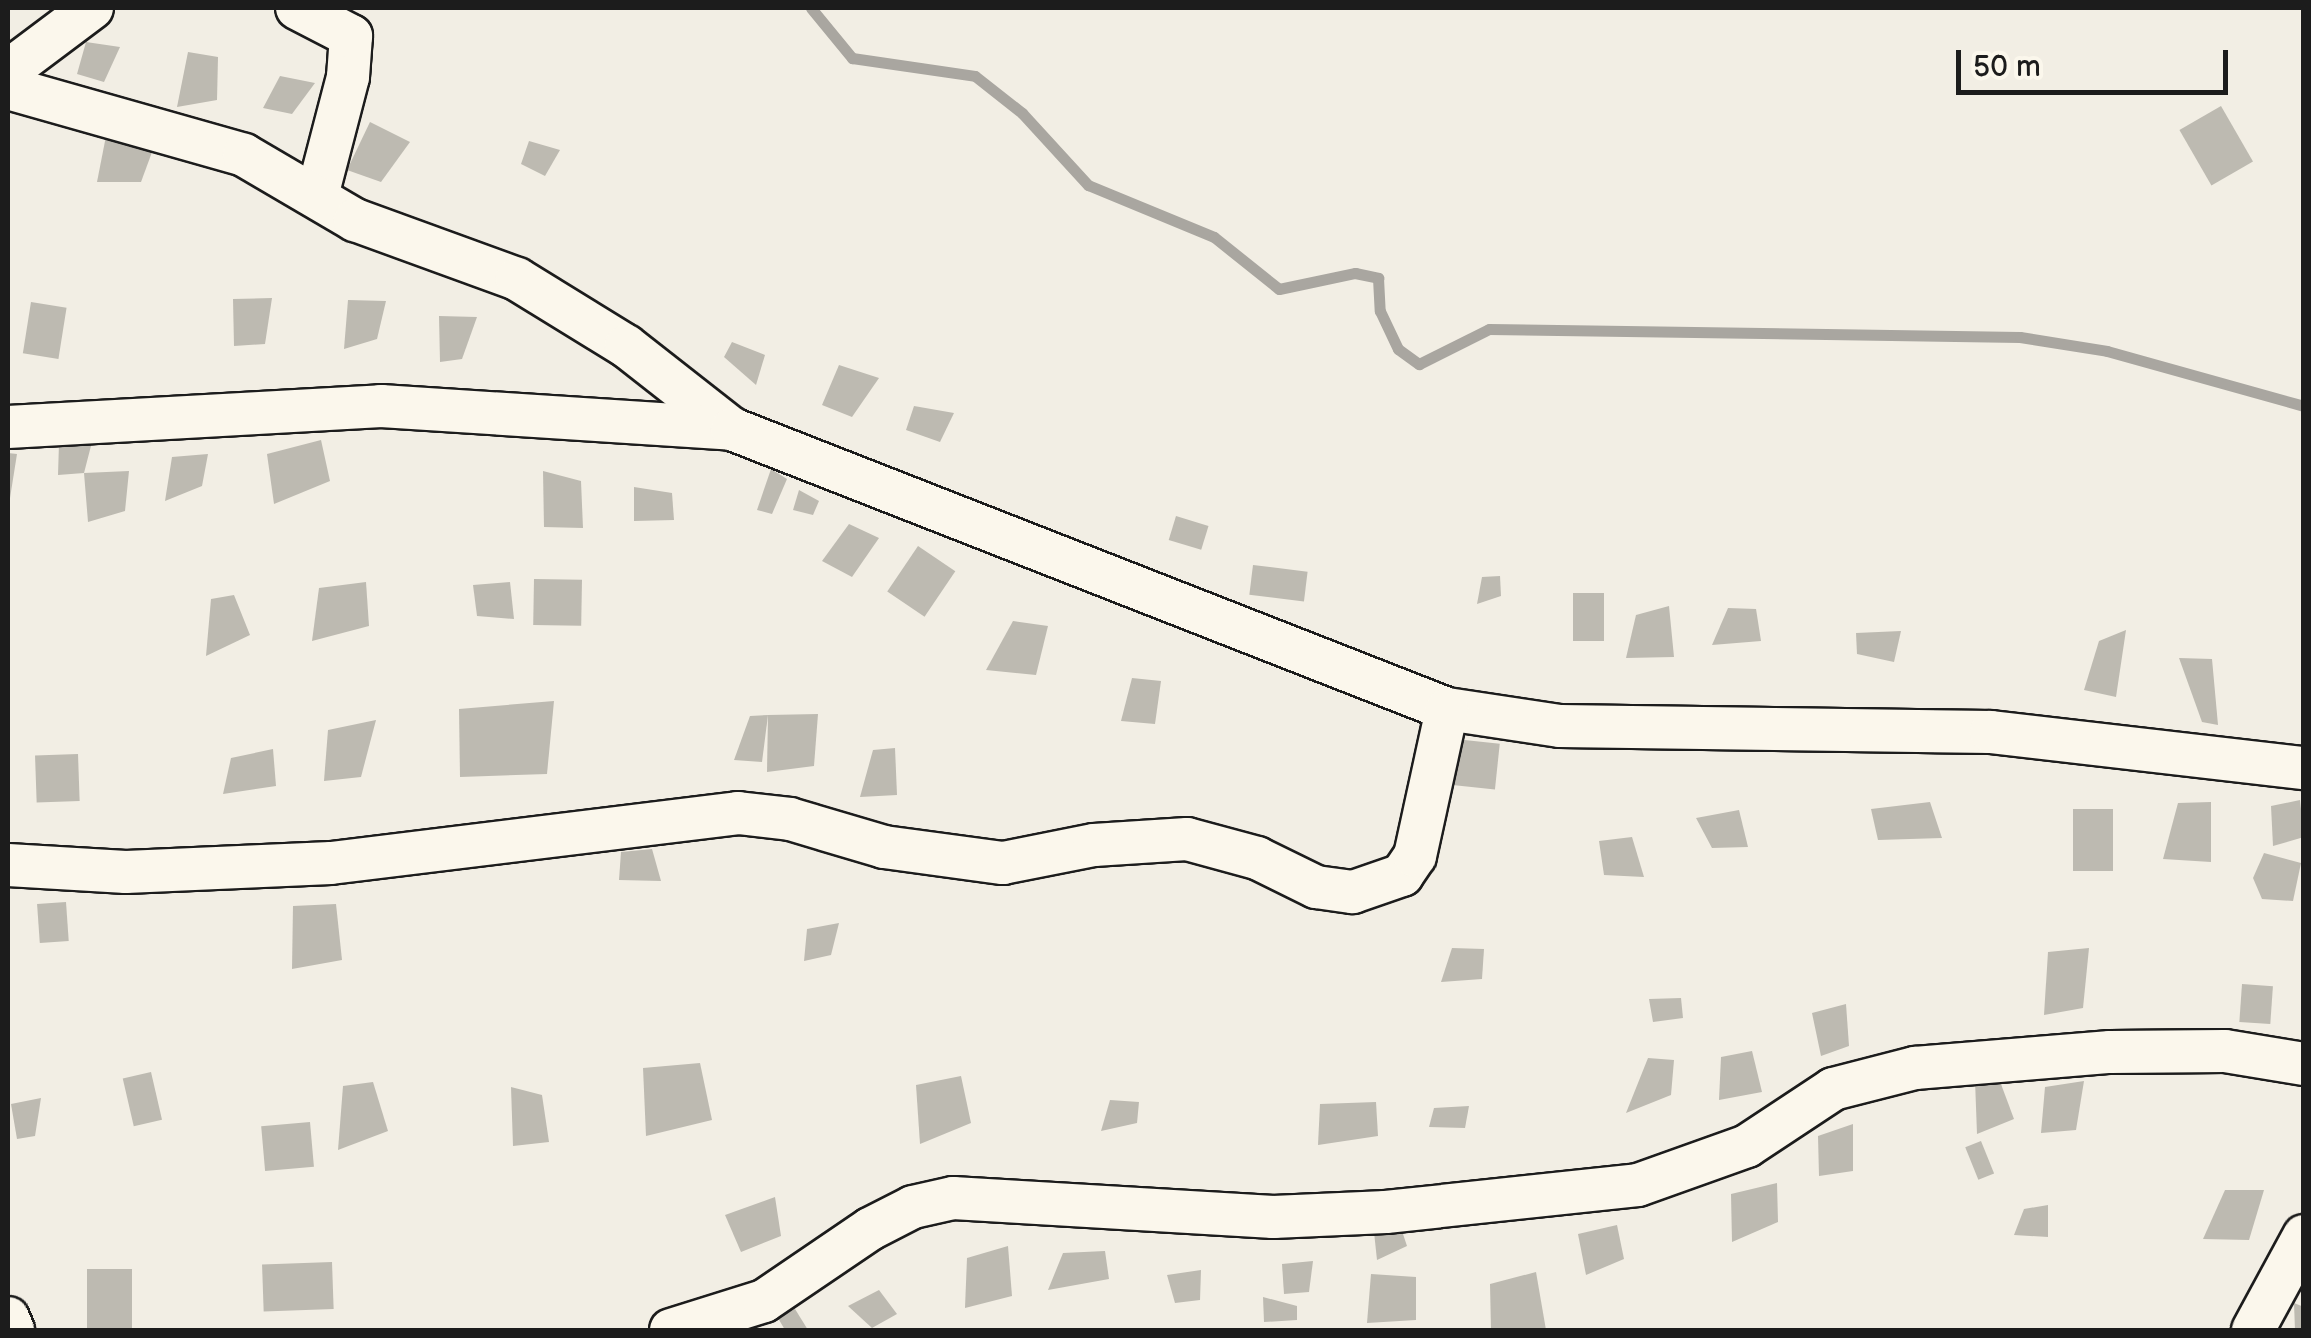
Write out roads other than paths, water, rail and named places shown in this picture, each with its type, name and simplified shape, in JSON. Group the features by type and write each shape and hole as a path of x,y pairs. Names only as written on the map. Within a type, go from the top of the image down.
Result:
{"street":[{"path":"8,70 92,8"},
{"path":"297,8 351,36 348,77 317,196"},
{"path":"8,88 244,155 355,220 518,279 626,346 732,430 1448,709 1560,726 1991,732 2304,768"},
{"path":"8,427 380,406 732,430"},
{"path":"8,865 126,872 331,862 738,813 790,819 884,847 1003,863 1094,845 1187,839 1257,858 1316,887 1353,892 1402,876 1415,856 1448,709"},
{"path":"672,1330 764,1301 870,1229 913,1207 953,1198 1273,1217 1386,1212 1638,1185 1747,1146 1833,1089 1915,1068 2110,1052 2225,1052 2304,1064"},
{"path":"2253,1330 2304,1236"},
{"path":"8,1318 13,1330"}],"waterway":[{"path":"811,8 852,58 975,76 1022,113 1088,185 1214,237 1279,289 1355,273 1378,278 1380,311 1398,349 1419,364 1489,329 2020,337 2107,351 2304,406"}]}
